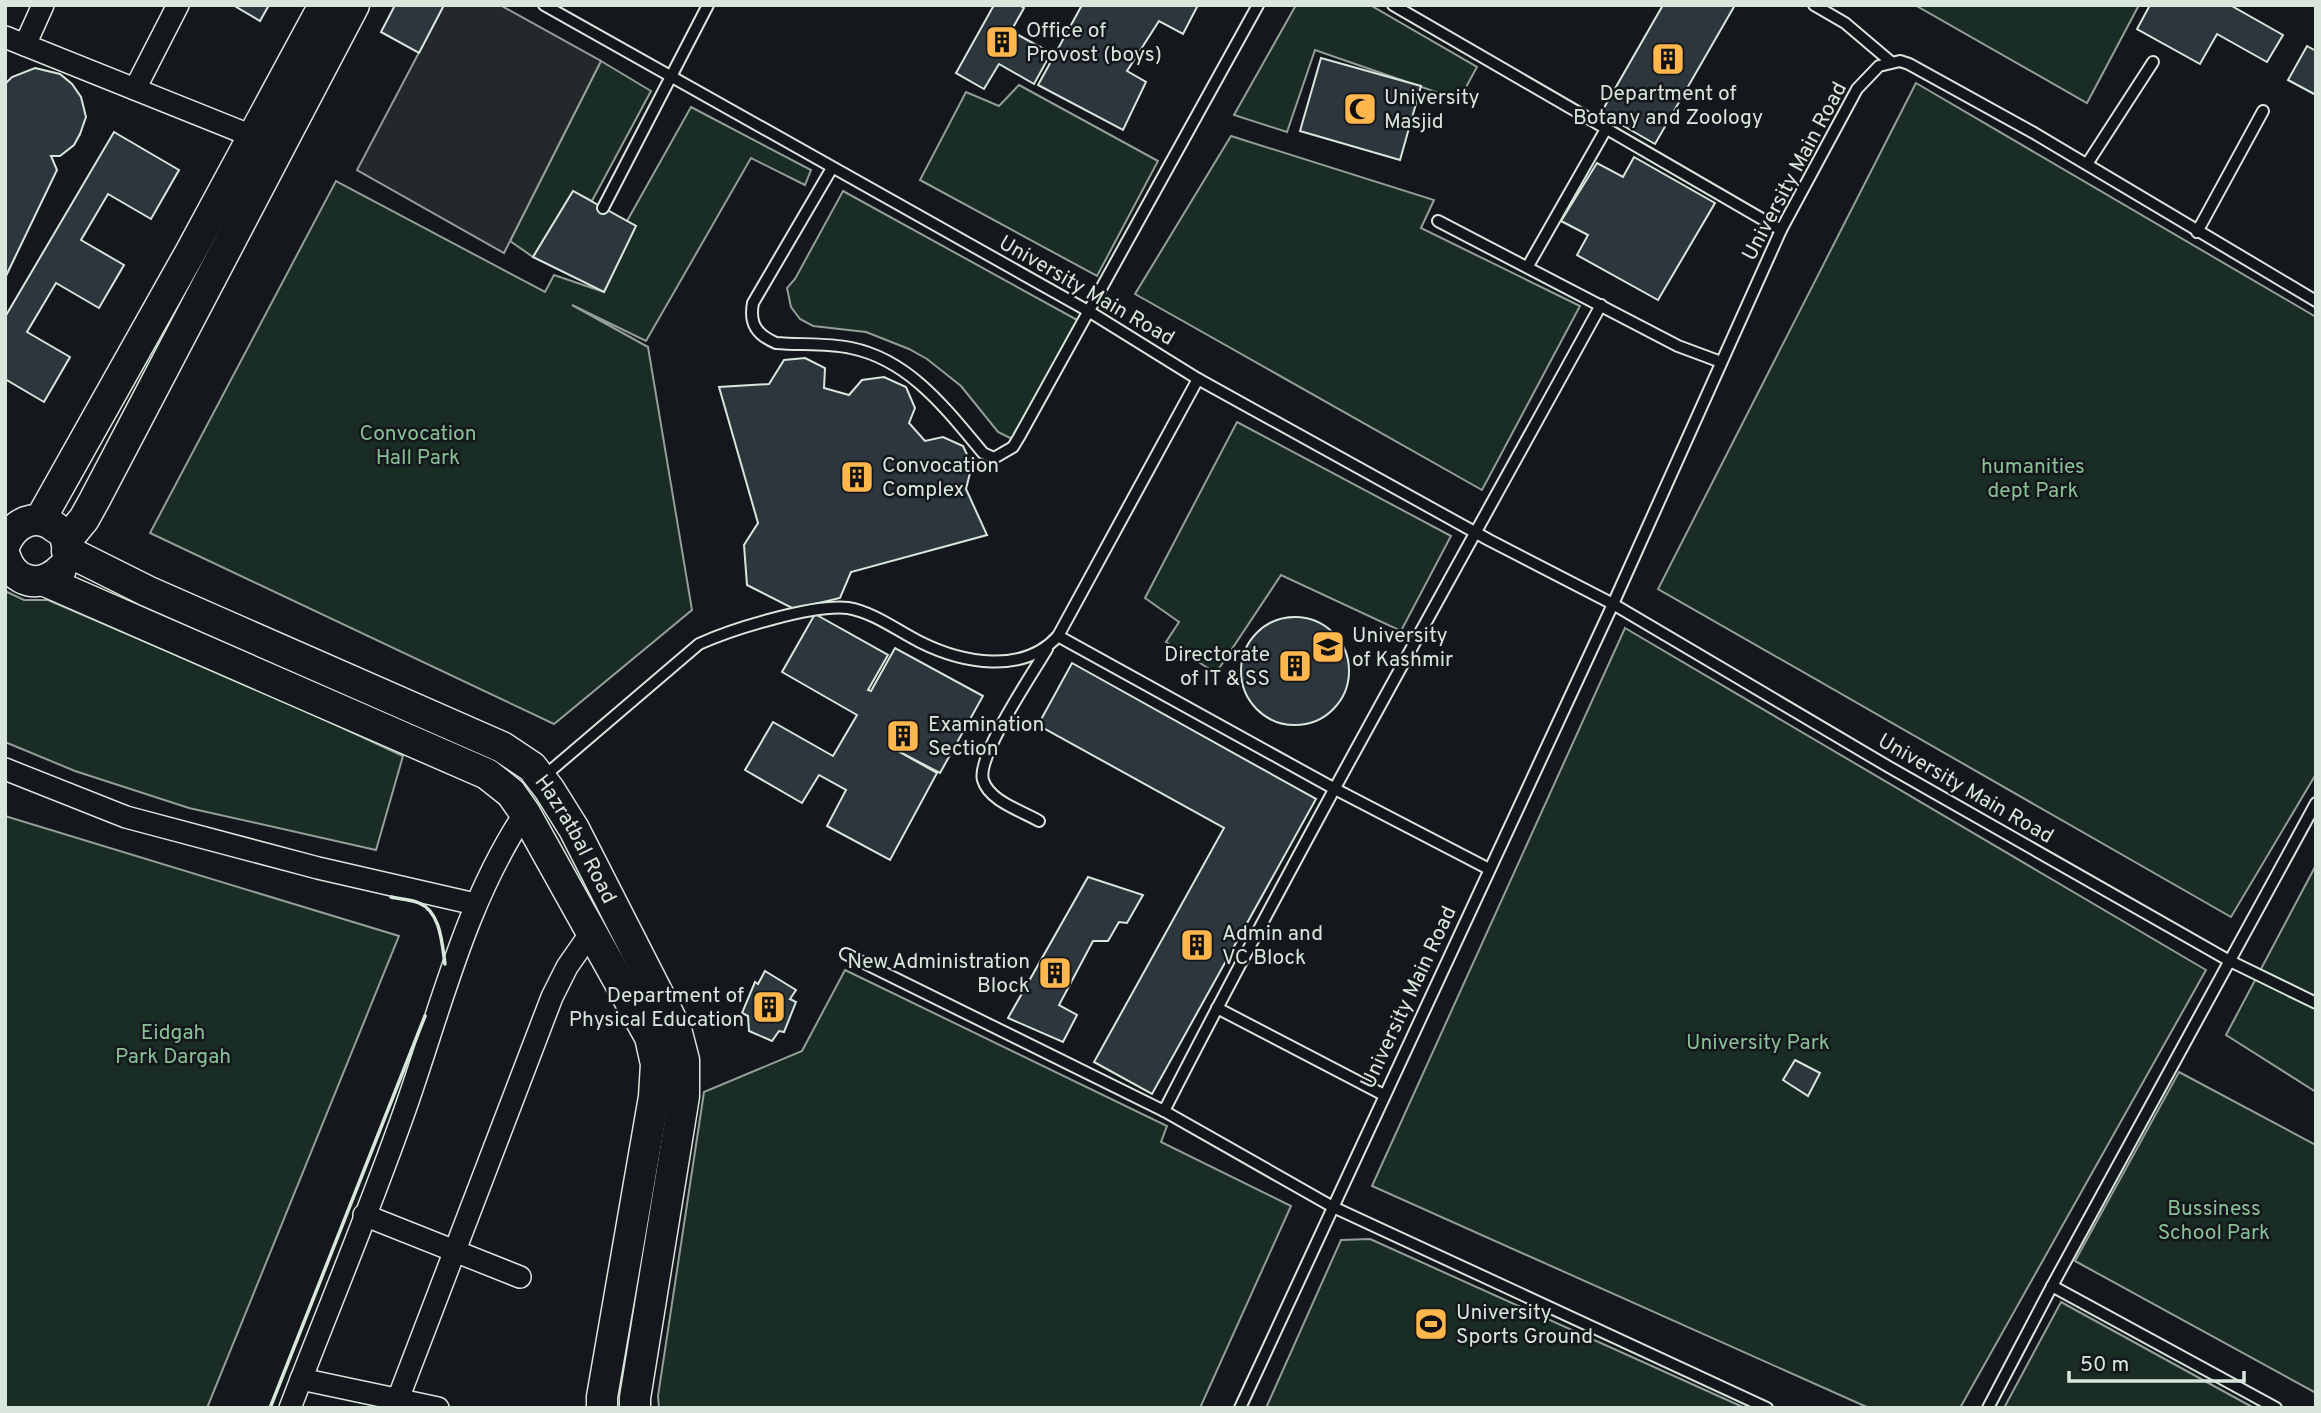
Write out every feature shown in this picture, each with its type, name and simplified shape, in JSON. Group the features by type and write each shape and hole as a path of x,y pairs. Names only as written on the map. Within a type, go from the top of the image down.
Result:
{"main road":[{"path":"324,5 190,253 12,543 24,580 45,581 61,570 66,546 94,501 354,5"},
{"path":"12,543 52,524 62,533 66,546"},
{"name":"Hazratbal Road","path":"66,546 147,591 502,747 532,767 545,784 574,829 676,1029 684,1060 684,1096 635,1408"},
{"name":"Hazratbal Road","path":"45,581 487,774 511,793 525,813 650,1037 656,1063 654,1097 602,1408"},
{"path":"525,813 545,784"}],"street":[{"path":"43,5 15,41 252,136"},
{"path":"135,89 178,5"},
{"path":"5,769 126,817 318,868 475,904"},
{"path":"290,1408 407,1103 475,904 508,839 525,813"},
{"path":"398,1399 551,997 567,967 592,931"},
{"path":"364,1215 520,1277"},
{"path":"301,1378 438,1408"}],"lane":[{"name":"University Main Road","path":"544,5 1090,312 1198,379 1476,533 1613,604 1901,774 2228,960 2316,1003"},
{"path":"603,208 708,5"},
{"path":"832,168 753,303 753,325 766,339 776,343 852,348 895,365 930,391 984,453 994,458 1013,447 1019,437 1258,5"},
{"path":"1393,5 1781,230"},
{"path":"1814,5 1845,23 1891,62 1909,64 2087,164 2316,301"},
{"name":"University Main Road","path":"1240,1408 1613,604 1781,230 1857,89 1879,66 1891,62"},
{"path":"2087,164 2153,62"},
{"path":"2197,232 2263,111"},
{"path":"1528,266 1606,129"},
{"path":"1438,221 1678,346 1721,362"},
{"path":"1164,1111 1335,789 1601,305"},
{"path":"1039,821 999,800 992,793 983,782 985,757 1048,647 1058,636 1198,379"},
{"path":"545,784 699,644 718,635 815,609 838,608 863,612 924,644 955,656 983,662 1033,656 1048,647"},
{"path":"1058,636 1335,789 1489,869"},
{"path":"1989,1408 2228,960 2316,803"},
{"path":"846,954 1164,1111 1333,1207 1767,1408"},
{"path":"1217,1008 1384,1095"},
{"path":"2052,1286 2276,1408"}],"green space":[{"path":"1296,5 1370,5 1477,67 1459,100 1315,50 1287,132 1234,115"},
{"path":"1915,5 2139,5 2087,103"},
{"path":"601,61 651,91 592,201 573,191 533,257 510,241"},
{"name":"humanities dept Park","path":"1916,83 2316,317 2316,774 2231,917 1658,589"},
{"path":"1019,85 1158,161 1097,276 920,180 966,92 999,106"},
{"name":"Convocation Hall Park","path":"691,107 811,170 805,185 751,158 646,341 572,305 648,347 692,610 554,724 150,533 336,181 545,292 554,275 604,292 635,227 627,221"},
{"path":"1231,136 1434,200 1421,228 1580,306 1482,490 1135,294"},
{"path":"843,191 1079,321 1016,436 1010,438 998,432 961,386 927,359 866,332 813,326 800,319 791,307 787,288 795,279"},
{"path":"1237,422 1451,536 1401,631 1281,575 1216,673 1166,642 1179,622 1145,598"},
{"path":"5,591 24,600 48,600 304,710 403,756 376,850 189,808 75,771 5,742"},
{"name":"University Park","path":"1625,628 2206,970 1960,1408 1869,1408 1372,1186"},
{"name":"Eidgah Park Dargah","path":"5,816 399,936 207,1408 5,1408"},
{"path":"2316,865 2316,1092 2226,1035"},
{"path":"845,970 1167,1126 1161,1142 1291,1206 1200,1408 659,1408 658,1396 704,1092 802,1051"},
{"name":"Bussiness School Park","path":"2179,1072 2316,1145 2316,1393 2075,1261"},
{"name":"University Sports Ground","path":"1370,1239 1745,1408 1266,1408 1341,1240"},
{"path":"2061,1302 2254,1408 2004,1408"}],"shaded area":[{"path":"444,5 500,5 601,61 504,253 357,170"}],"building":[{"path":"233,5 269,5 260,21"},
{"path":"395,5 444,5 419,53 381,32"},
{"name":"Office of Provost (boys)","path":"994,5 1019,5 1024,8 1011,31 1051,53 1034,84 999,64 984,89 956,73"},
{"path":"1082,5 1198,5 1183,34 1159,21 1127,71 1146,82 1123,130 1038,85"},
{"name":"Department of Botany and Zoology","path":"1663,5 1735,5 1655,144 1601,113"},
{"path":"2150,5 2230,5 2283,35 2267,62 2217,34 2200,64 2137,29"},
{"path":"2307,46 2316,51 2316,95 2288,80"},
{"name":"University Masjid","path":"1321,58 1421,86 1400,160 1300,131"},
{"path":"35,68 60,74 72,84 81,97 86,117 74,145 60,156 51,156 57,170 5,278 5,84 12,77"},
{"path":"114,132 179,170 151,219 108,194 81,240 124,265 99,308 56,283 27,332 70,357 44,402 5,379 5,317"},
{"path":"1634,157 1715,203 1658,300 1577,255 1588,235 1561,221 1597,163 1623,177"},
{"path":"573,191 636,226 604,292 533,257"},
{"name":"Convocation Complex","path":"805,358 825,368 824,388 849,395 862,380 884,377 906,387 915,408 909,423 925,441 943,437 963,446 972,465 966,489 987,535 851,572 840,598 794,609 747,585 744,545 758,523 719,387 769,384 784,360"},
{"name":"Examination Section","path":"815,614 888,655 868,690 871,691 895,648 983,696 940,773 896,750 937,773 890,860 827,826 846,790 819,775 802,803 745,770 773,722 833,756 857,715 782,672"},
{"name":"Directorate of IT & SS","path":"1295,617 1316,621 1333,633 1345,650 1349,671 1345,692 1333,709 1316,721 1295,725 1274,721 1257,709 1245,692 1241,671 1245,650 1257,633 1274,621"},
{"name":"Admin and VC Block","path":"1072,663 1316,799 1152,1094 1094,1062 1224,828 1038,725"},
{"name":"New Administration Block","path":"1088,877 1143,895 1127,923 1119,922 1108,941 1093,941 1059,1005 1077,1015 1063,1042 1008,1018"},
{"name":"Department of Physical Education","path":"765,971 796,990 790,999 796,1002 784,1032 779,1031 772,1041 749,1031 748,1016 742,1013 755,982 758,984"},
{"path":"1795,1060 1820,1073 1808,1096 1783,1080"}],"wall":[{"path":"391,897 416,902 432,914 439,929 445,964"},
{"path":"270,1408 425,1016"}],"place":[{"name":"Office of Provost (boys)","path":"1002,42"},
{"name":"Department of Botany and Zoology","path":"1668,59"},
{"name":"University Masjid","path":"1360,109"},
{"name":"Convocation Complex","path":"857,477"},
{"name":"University of Kashmir","path":"1328,647"},
{"name":"Directorate of IT & SS","path":"1295,666"},
{"name":"Examination Section","path":"903,736"},
{"name":"Admin and VC Block","path":"1197,945"},
{"name":"New Administration Block","path":"1055,973"},
{"name":"Department of Physical Education","path":"769,1007"},
{"name":"University Sports Ground","path":"1431,1324"}]}
